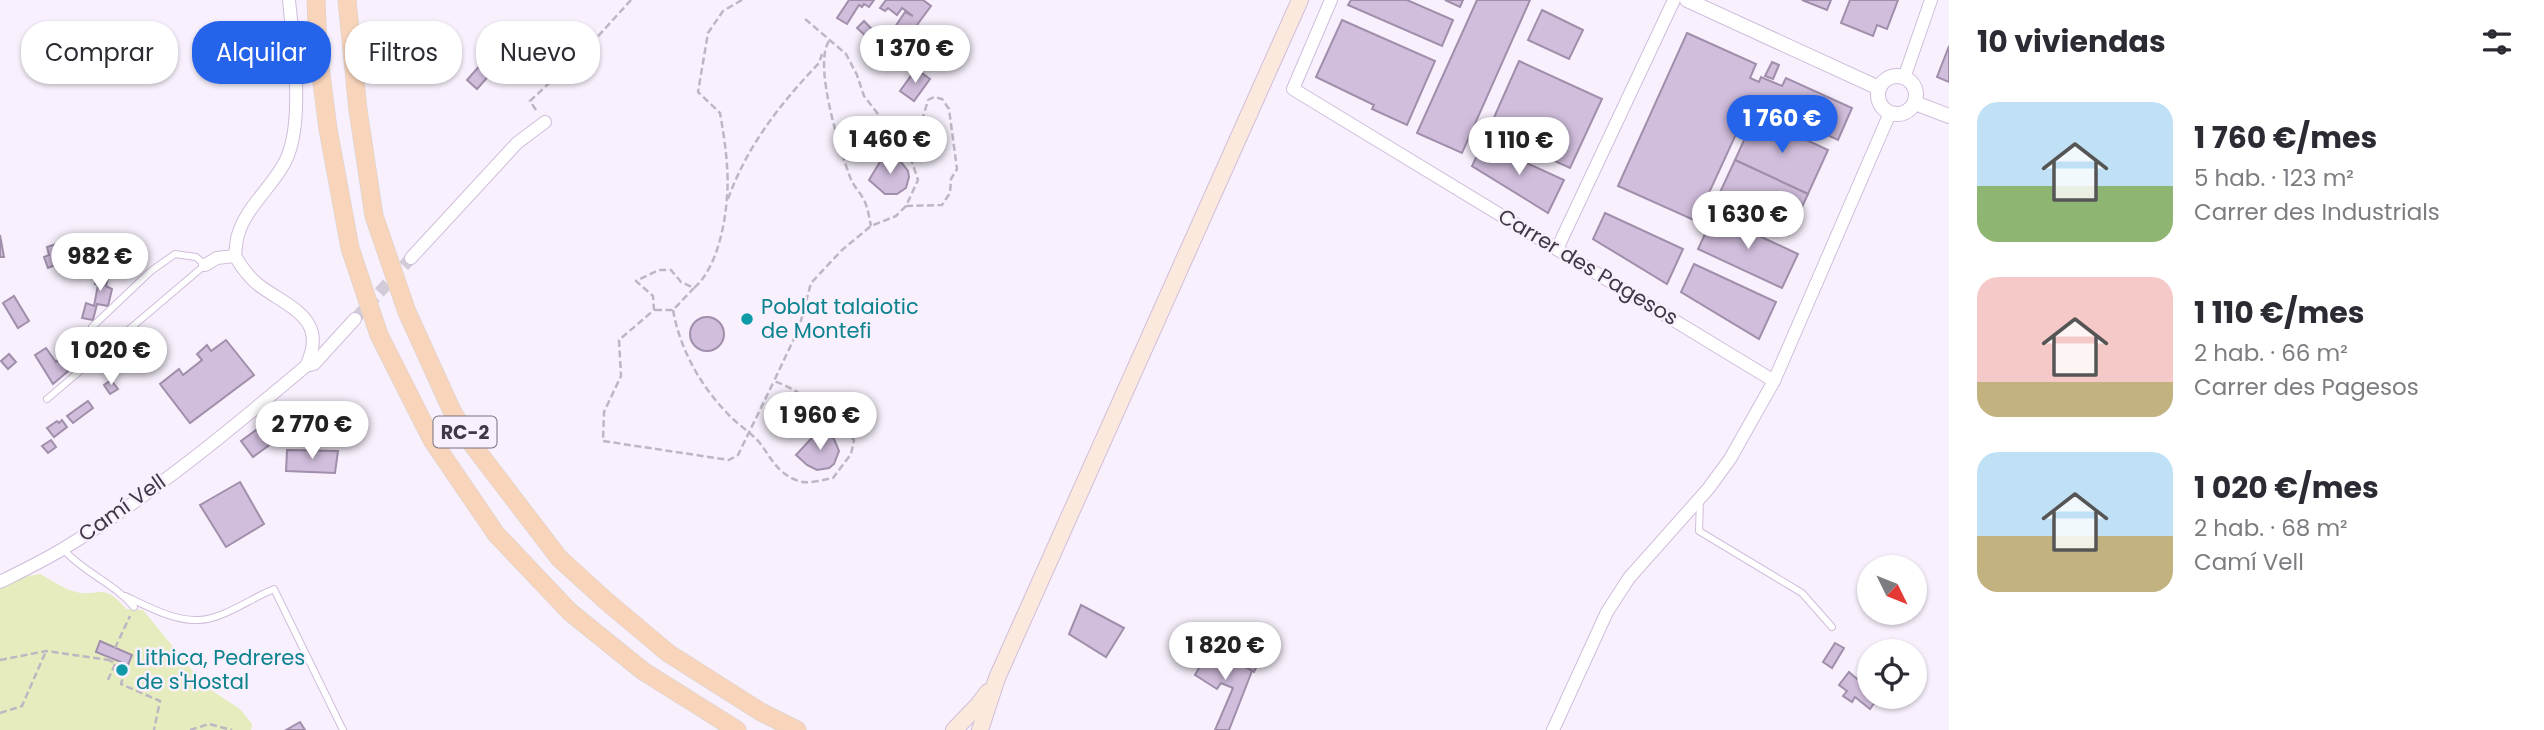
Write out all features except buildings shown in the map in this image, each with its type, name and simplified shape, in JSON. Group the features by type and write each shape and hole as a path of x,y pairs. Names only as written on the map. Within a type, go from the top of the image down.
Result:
{"main road":[{"name":"RC-2","path":"316,0 318,51 328,129 350,248 379,335 432,440 496,534 570,612 643,671 737,730"},
{"name":"RC-2","path":"347,0 358,110 374,216 407,312 459,422 502,485 559,558 605,600 668,653 761,712 797,730"},
{"path":"980,730 997,678 1300,0"},
{"path":"954,730 978,705 997,678"}],"street":[{"path":"289,0 296,120 292,141 286,161 244,221 238,235 235,256 250,278 304,317 311,328 313,344 306,366"},
{"name":"Carrer des Pagesos","path":"1331,0 1293,89 1774,381"},
{"path":"1557,249 1674,0"},
{"path":"1688,0 1879,88"},
{"path":"1904,78 1931,0"},
{"path":"1894,76 1904,78 1915,90 1914,103 1905,113 1890,113 1881,107 1878,101 1879,88 1894,76"},
{"path":"1914,103 1949,116"},
{"path":"1553,730 1607,612 1629,578 1700,498 1730,459 1774,381 1890,113"},
{"path":"411,258 517,143 545,122"},
{"path":"205,265 218,258 235,256"},
{"name":"Camí Vell","path":"0,582 63,549 108,520 237,424 306,366 314,364 355,319"}],"lane":[{"path":"47,399 205,265 196,257 175,254 151,271 92,327"},
{"path":"1700,498 1699,531 1802,593 1832,627"},
{"path":"63,549 75,563 125,596 163,613 198,620 229,611 274,589 343,730"},
{"path":"125,596 134,607"}],"path":[{"path":"545,122 530,101 590,45 631,0"},
{"path":"742,0 723,11 708,33 698,92 720,113 727,168 725,220 711,266 705,279 673,310 654,310 619,340 621,376 604,412 603,441 729,460 738,454 799,328 811,283 842,250 871,226 896,216 906,206 918,180 910,148 889,128 863,96 857,75 846,54 804,18"},
{"path":"726,205 734,181 764,127 819,63 829,41"},
{"path":"824,51 830,111 839,145 851,181 865,201 871,226"},
{"path":"906,206 942,205 950,193 951,179 957,169 948,109 942,99 934,97 929,100 919,131 907,145"},
{"path":"654,310 653,296 636,281 647,273 671,270 681,282 694,288"},
{"path":"673,310 676,328 699,377 717,402 759,442 772,463 797,481 811,482 833,478 851,454 854,440 838,422 788,386 774,381"},
{"path":"115,648 134,607"},
{"path":"0,713 22,706 46,651"},
{"path":"0,660 46,651 110,659 125,669 121,684 160,701 154,730"},
{"path":"108,680 115,664"},
{"path":"190,730 209,724 232,730"}],"green space":[{"path":"40,574 70,590 79,593 104,592 126,609 143,610 205,686 240,709 252,724 251,730 0,730 0,589 21,577"}],"tunnel":[{"path":"355,319 411,258"}],"place":[{"name":"Poblat talaiotic de Montefi","path":"747,319"},
{"name":"Lithica, Pedreres de s'Hostal","path":"122,670"}]}
